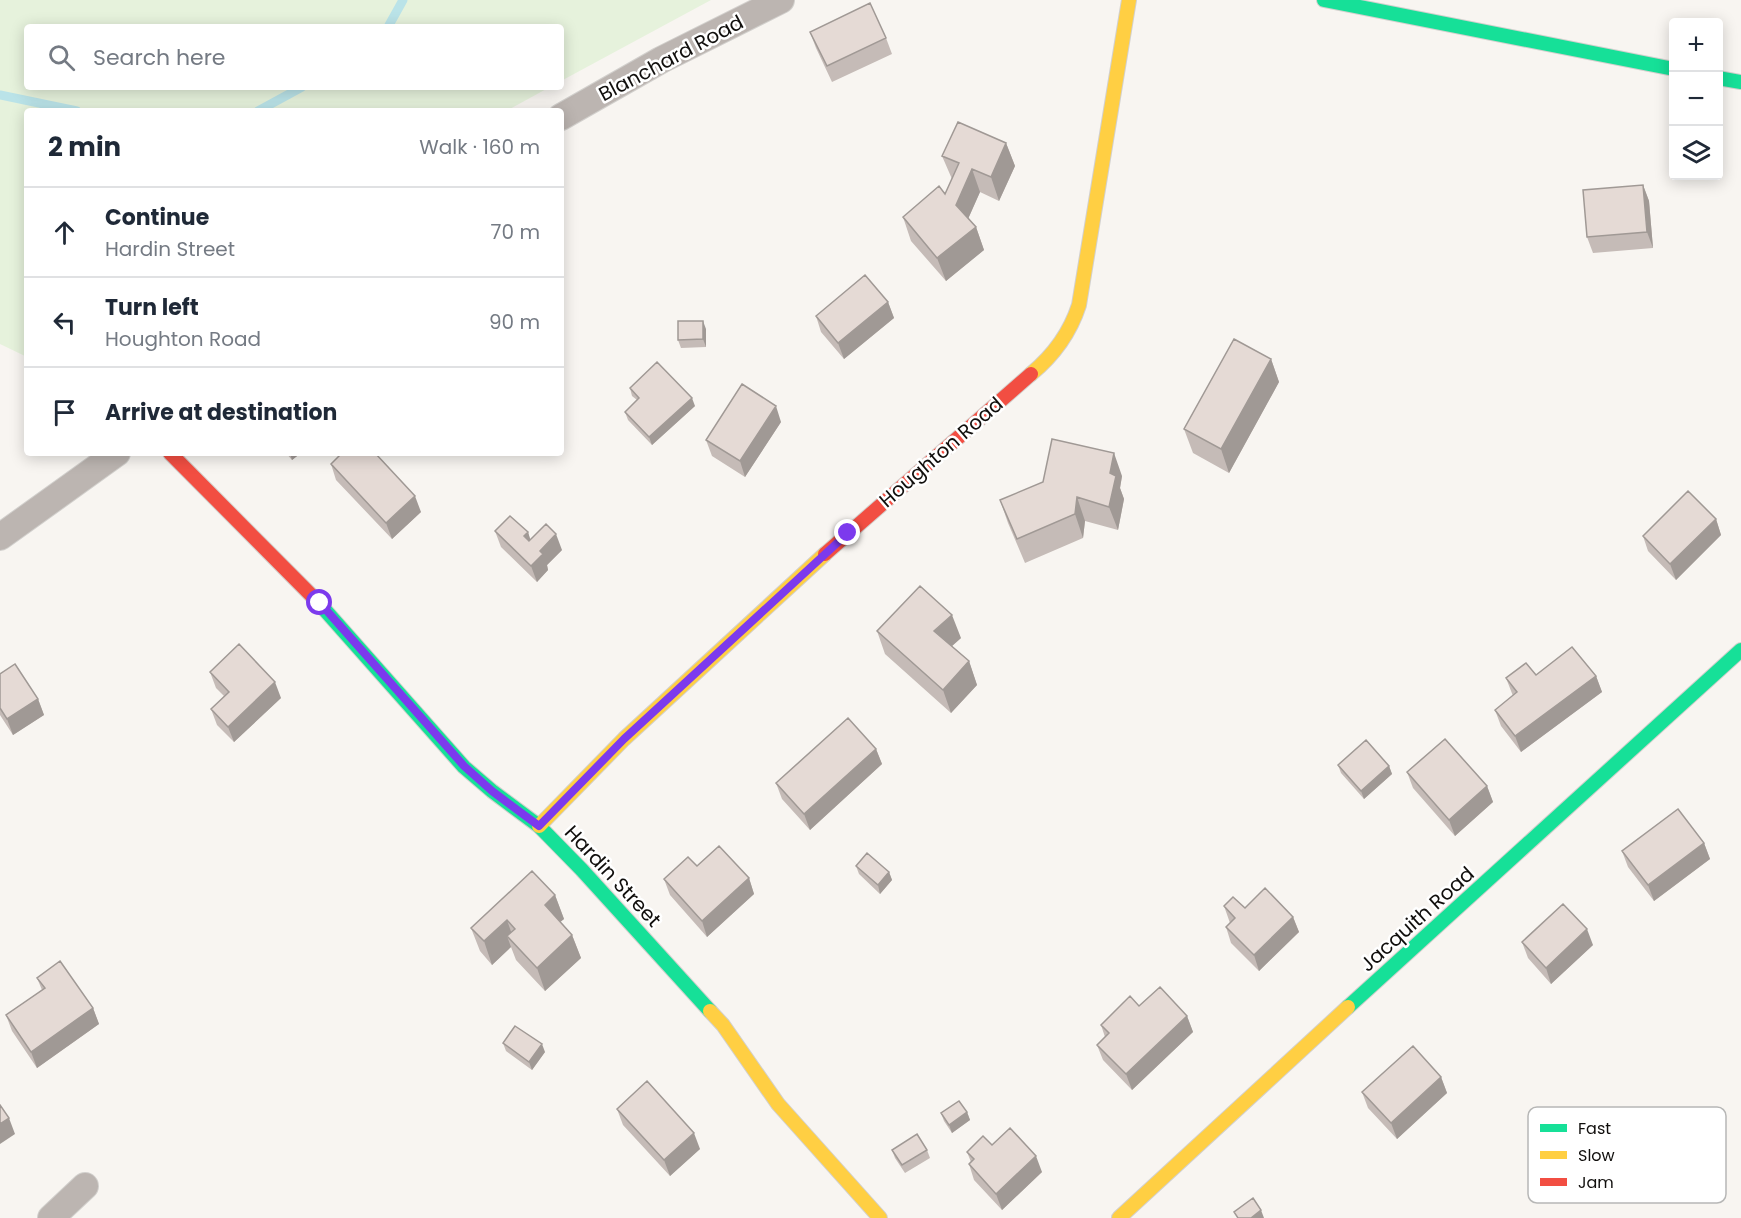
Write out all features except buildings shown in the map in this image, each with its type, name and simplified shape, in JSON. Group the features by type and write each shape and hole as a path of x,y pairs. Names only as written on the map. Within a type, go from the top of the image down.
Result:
{"street":[{"name":"Blanchard Road","path":"564,115 661,60 781,0"},
{"name":"Houghton Road","path":"539,826 633,731 848,533 1042,364 1058,347 1071,327 1079,305 1129,0"},
{"path":"1324,0 1669,68"},
{"path":"1723,79 1741,82"},
{"path":"0,537 113,456"},
{"name":"Hardin Street","path":"173,456 244,530 320,603 464,766 492,791 539,826 582,870 723,1025 778,1104 880,1218"},
{"name":"Jacquith Road","path":"1119,1218 1194,1147 1741,650"},
{"path":"51,1218 85,1186"}],"green space":[{"path":"0,0 711,0 564,79 564,24 24,24 24,90 544,90 512,108 24,108 24,356 0,344"}],"waterway":[{"path":"390,24 403,0"},
{"path":"264,108 296,90"},
{"path":"0,95 63,108"}],"traffic: fast":[{"path":"1324,0 1669,68"},
{"path":"1723,79 1741,82"},
{"path":"317,601 464,767 539,826 710,1011"},
{"path":"1348,1007 1741,650"}],"traffic: slow":[{"path":"1031,374 1060,343 1079,305 1129,0"},
{"path":"539,826 624,739 825,554"},
{"path":"1119,1218 1348,1007"},
{"path":"710,1011 723,1025 778,1104 880,1218"}],"traffic: jam":[{"path":"825,554 1031,374"},
{"path":"173,456 317,601"}],"route":[{"path":"320,603 464,766 492,791 539,826 624,739 848,533"}]}
